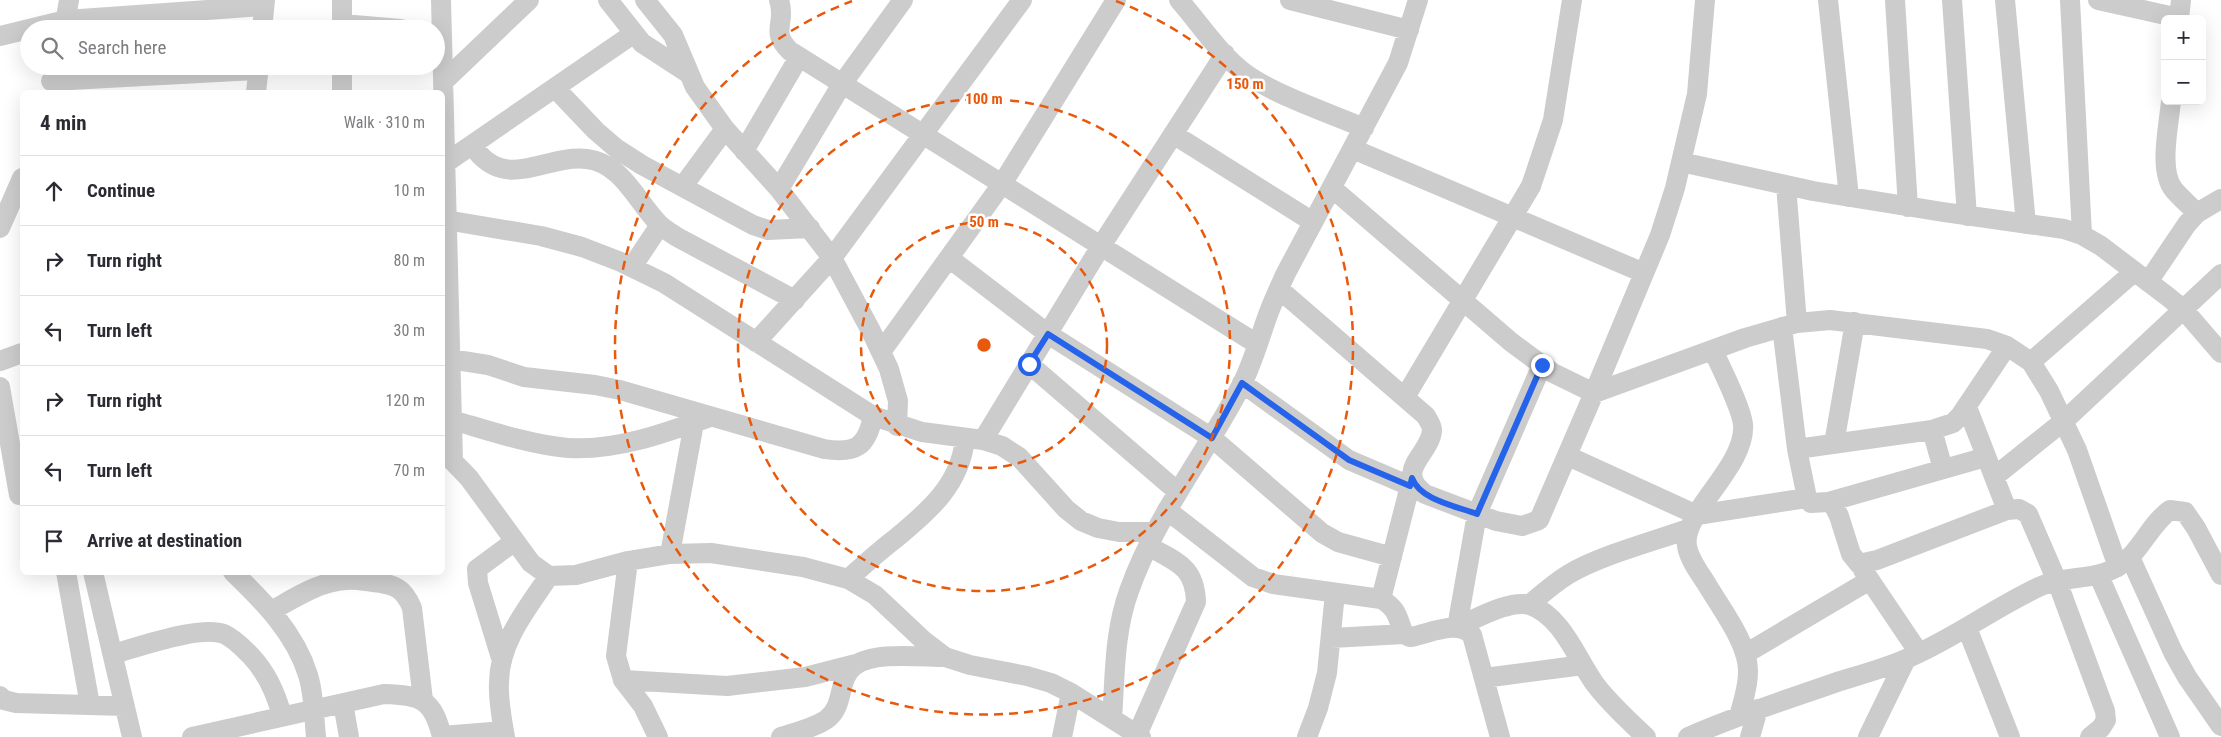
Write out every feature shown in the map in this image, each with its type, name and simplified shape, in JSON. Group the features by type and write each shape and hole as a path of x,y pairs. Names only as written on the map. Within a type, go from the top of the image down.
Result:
{"street":[{"path":"66,20 69,0"},
{"path":"342,0 342,20"},
{"path":"440,20 441,0"},
{"path":"443,82 529,0"},
{"path":"608,0 642,43 688,73"},
{"path":"645,0 673,35 688,73 724,129 779,189 832,258 889,369 898,400 897,426"},
{"path":"779,0 783,10 779,32 781,42 799,57 1257,344"},
{"path":"779,189 842,84 903,0"},
{"path":"756,342 832,258 1022,0"},
{"path":"881,352 1002,184 1116,0"},
{"path":"1179,0 1225,54 1246,74 1272,88 1364,128"},
{"path":"1290,0 1409,30"},
{"path":"1112,719 1118,644 1128,592 1151,539 1212,438 1242,383 1279,289 1398,63 1418,0"},
{"path":"1404,397 1531,186 1553,120 1572,0"},
{"path":"1242,383 1349,460 1411,482 1425,494 1496,521 1522,526 1539,520 1568,456 1660,235 1681,162 1697,94 1705,0"},
{"path":"1828,0 1849,197"},
{"path":"1896,0 1908,207"},
{"path":"1952,0 1967,216"},
{"path":"2005,0 2026,224"},
{"path":"2070,0 2082,235"},
{"path":"2098,0 2180,12"},
{"path":"103,20 264,3 263,20"},
{"path":"0,36 20,31"},
{"path":"445,176 472,145 633,34"},
{"path":"848,578 919,520 944,494 974,439 1029,364 1225,54"},
{"path":"744,151 799,57"},
{"path":"51,80 138,75"},
{"path":"256,90 258,75"},
{"path":"342,75 342,90"},
{"path":"442,75 443,90"},
{"path":"555,88 596,131 617,149 642,165 753,225 768,230 810,228"},
{"path":"2171,105 2165,164 2167,178 2173,190 2197,213"},
{"path":"682,186 724,129"},
{"path":"1173,134 1313,222"},
{"path":"472,145 481,159 494,167 509,170 588,159 602,164 616,173 637,194 660,225 677,237 795,300"},
{"path":"1353,149 1644,273"},
{"path":"1681,162 1849,197 2064,229 2082,235 2100,246 2183,309 2221,353"},
{"path":"1786,185 1789,325 1797,449 1807,498 1811,503 1828,502 1986,457"},
{"path":"1332,188 1463,301 1542,365 1594,394 1713,350 1789,325 1830,320 1963,335 2007,346 2031,362 2064,420 2124,562 2187,677 2221,726"},
{"path":"0,228 18,198"},
{"path":"445,198 452,420 448,456 469,478 531,563 549,576 576,575 628,561 670,554 711,553 803,566 848,578 875,595 924,641 945,657"},
{"path":"2031,362 2141,277 2197,213 2221,199"},
{"path":"446,220 541,236 582,247 632,267 664,283 873,416 897,426 922,432 974,439 1002,446 1019,457 1066,509 1081,521 1098,528 1151,539 1192,576 1196,589 1196,602 1139,736 1071,692 1051,683 1027,676 970,665 945,657 878,658 805,677 750,685 727,686 623,680"},
{"path":"632,267 660,225"},
{"path":"949,258 1048,334 1212,438 1322,533 1338,542 1392,556"},
{"path":"1994,477 2064,420 2221,274"},
{"path":"1279,289 1426,416 1432,428 1431,438 1414,468 1381,599"},
{"path":"1834,444 1855,322"},
{"path":"1797,449 1932,430 1953,423 1967,407 2007,346"},
{"path":"1713,350 1743,423 1742,441 1733,460 1693,522 1687,546 1692,559 1736,634 1745,654 1748,684 1739,716"},
{"path":"0,361 20,354"},
{"path":"450,359 488,365 524,377 595,385 620,390 702,420 841,452 857,448 865,441 873,416"},
{"path":"1029,364 1178,492"},
{"path":"1457,627 1477,514 1542,365"},
{"path":"0,387 14,496"},
{"path":"1967,407 2007,510"},
{"path":"452,420 548,445 568,448 631,442 659,435 702,420"},
{"path":"670,554 702,420"},
{"path":"1932,430 1943,469"},
{"path":"1568,456 1693,522"},
{"path":"1529,605 1570,574 1693,522 1807,498"},
{"path":"1828,502 1834,506 1839,516 1851,554 1864,572 1913,656"},
{"path":"1745,654 1864,572 1877,560 2007,510 2019,509 2028,514 2057,581 2104,711 2106,720 2101,728 2090,737"},
{"path":"1167,510 1253,577 1273,584 1381,599 1391,605 1397,613 1404,634"},
{"path":"1688,737 1758,709 1913,656 2042,586 2073,578 2099,576 2124,562 2159,518 2170,510 2185,512 2221,574"},
{"path":"502,661 478,583 477,569 515,541"},
{"path":"628,561 616,656 623,680 643,706 658,737"},
{"path":"67,575 90,705"},
{"path":"95,575 132,737"},
{"path":"236,575 271,611 292,640 302,658 309,677 316,737"},
{"path":"271,611 307,592 344,576 391,585 400,589 408,597 412,608 424,700 433,712 442,736 505,734 499,683 502,661 509,638 549,576"},
{"path":"2099,576 2170,737"},
{"path":"1307,737 1318,708 1327,673 1335,594"},
{"path":"1332,638 1404,634 1410,637 1457,627 1511,604 1529,605 1549,616 1611,703 1646,737"},
{"path":"1457,627 1466,628 1472,635 1500,737"},
{"path":"1967,628 2010,737"},
{"path":"113,654 184,635 205,632 224,634 238,643 266,676 278,701 282,716"},
{"path":"1868,737 1913,656"},
{"path":"786,736 827,719 836,709 845,677 856,664"},
{"path":"1484,678 1583,666"},
{"path":"643,706 649,681"},
{"path":"1062,737 1071,692"},
{"path":"192,737 226,733 282,716 384,694 408,695 424,700"},
{"path":"1,699 16,703 125,706"},
{"path":"343,702 349,737"},
{"path":"1750,737 1758,709"}],"route":[{"path":"1029,364 1048,334 1212,438 1242,383 1349,460 1410,486 1412,478 1415,487 1425,494 1477,514 1542,365"}]}
